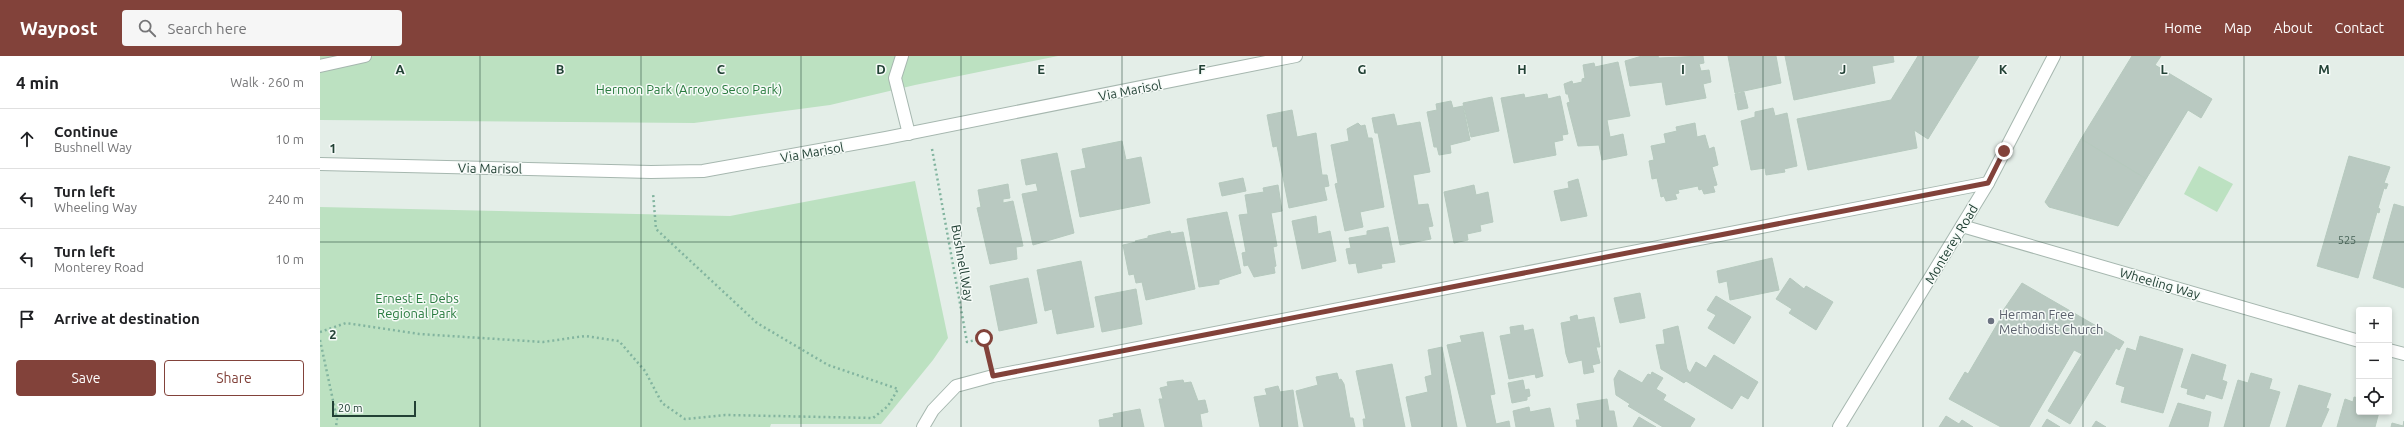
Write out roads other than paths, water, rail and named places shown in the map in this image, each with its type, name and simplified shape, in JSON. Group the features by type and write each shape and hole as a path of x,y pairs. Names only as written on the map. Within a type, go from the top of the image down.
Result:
{"street":[{"path":"320,66 365,56"},
{"path":"902,56 895,78 909,134"},
{"name":"Via Marisol","path":"320,164 651,172 704,171 909,134 1296,56"},
{"name":"Monterey Road","path":"1839,427 1988,183 2054,56"},
{"path":"923,427 933,410 956,386 993,376 1988,183"},
{"name":"Wheeling Way","path":"1962,226 2356,340"},
{"path":"2392,351 2404,354"}],"place":[{"name":"Herman Free Methodist Church","path":"1991,321"}],"park label":[{"name":"Hermon Park (Arroyo Seco Park)","path":"689,89"},
{"name":"Ernest E. Debs Regional Park","path":"417,306"}]}
